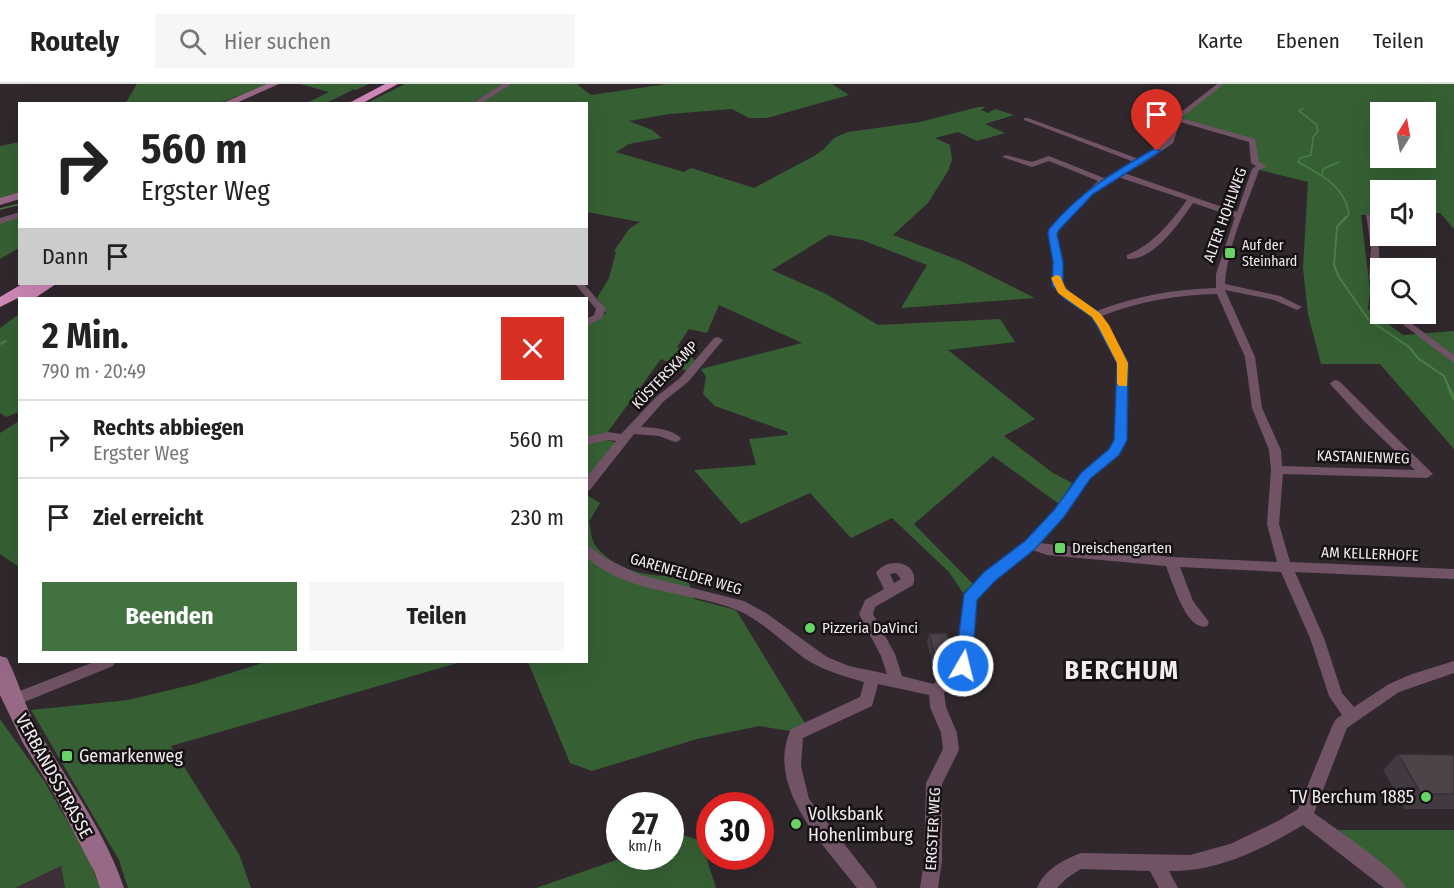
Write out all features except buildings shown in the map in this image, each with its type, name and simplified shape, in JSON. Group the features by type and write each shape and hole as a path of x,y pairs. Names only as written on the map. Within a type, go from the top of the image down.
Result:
{"highway":[{"path":"342,102 379,84"},
{"path":"356,102 393,84"},
{"path":"0,303 29,285"},
{"path":"28,297 47,285"},
{"path":"0,315 18,304"}],"main road":[{"path":"229,102 274,84"},
{"path":"0,202 18,196"},
{"name":"VERBANDSSTRASSE","path":"0,664 12,701 106,869 112,888"}],"street":[{"path":"477,102 508,84"},
{"path":"936,692 940,686 958,675 963,666 970,598 989,576 1030,545 1059,513 1086,476 1114,452 1121,440 1122,363 1096,315 1069,297 1058,285 1058,262 1052,234 1083,198 1104,181 1140,162 1170,141 1178,119 1221,84"},
{"path":"1026,119 1140,162"},
{"name":"ALTER HOHLWEG","path":"1178,119 1252,141 1255,163 1263,166 1256,169 1229,245 1220,289"},
{"path":"1006,157 1032,165 1049,158 1104,181"},
{"path":"1118,174 1240,216"},
{"path":"1130,257 1144,253 1161,240 1191,200"},
{"path":"0,221 18,215"},
{"path":"1369,216 1375,258"},
{"path":"580,285 601,309 598,316 588,322"},
{"path":"1096,315 1119,305 1139,300 1220,289 1277,298 1297,307"},
{"path":"1220,289 1250,357 1257,408 1275,450 1277,470 1273,524 1285,567 1317,638 1336,696 1352,715"},
{"path":"1407,324 1454,360"},
{"name":"KÜSTERSKAMP","path":"628,434 660,399 698,365 718,340"},
{"name":"KASTANIENWEG","path":"1277,470 1427,474 1335,383"},
{"name":"KÜSTERSKAMP","path":"628,434 661,432 675,438"},
{"path":"588,441 628,434"},
{"path":"588,484 628,434"},
{"path":"1030,545 1047,550 1171,562 1285,567"},
{"name":"GARENFELDER WEG","path":"588,551 616,571 741,606 768,621 823,662 872,677 922,686 936,692"},
{"path":"1171,562 1187,604 1202,622"},
{"name":"AM KELLERHOFE","path":"1285,567 1454,574"},
{"path":"891,590 870,604 866,614 891,658 895,682"},
{"path":"12,701 106,663"},
{"path":"1046,888 1052,879 1067,867 1081,861 1190,863 1224,855 1304,815 1341,724 1394,688 1454,667"},
{"path":"868,888 803,804 794,777 794,737 796,734 867,701 872,677"},
{"name":"ERGSTER WEG","path":"929,888 933,861 933,783 951,750 949,733 938,707 936,692"},
{"path":"1304,815 1375,868 1396,888"},
{"path":"1155,863 1169,888"}],"shaded area":[{"path":"61,866 65,888 15,888"}],"green space":[{"path":"137,84 270,84 222,102 126,102"},
{"path":"300,84 369,84 356,90 346,88 353,90 328,102 309,102 329,92"},
{"path":"405,84 505,84 474,102 369,102"},
{"path":"509,84 577,84 591,95 667,84 832,84 849,95 767,118 749,118 732,109 669,114 629,121 652,130 662,138 629,144 616,152 684,172 691,168 754,188 814,156 834,138 848,132 920,122 978,107 985,107 981,110 988,113 995,109 1014,115 985,124 1005,133 977,141 958,132 935,138 950,145 952,160 948,171 928,203 893,235 961,261 1035,298 901,308 927,265 862,240 829,235 772,270 826,294 878,325 1000,319 1015,342 948,350 1035,419 1004,436 1053,473 1072,483 1059,504 993,456 914,524 973,584 963,593 949,572 892,518 851,538 810,493 741,524 694,470 756,465 749,439 787,435 788,432 715,406 703,394 706,377 701,369 802,343 719,305 707,333 689,329 677,347 688,353 695,361 687,371 661,359 607,433 588,440 588,324 606,313 597,298 609,278 616,252 614,251 629,229 640,222 588,212 588,102 480,102"},
{"path":"1221,84 1454,84 1454,229 1440,213 1436,213 1436,180 1370,180 1370,215 1361,215 1370,290 1368,309 1370,324 1388,324 1403,335 1454,331 1454,449 1380,364 1321,364 1308,314 1303,268 1308,182 1256,169 1262,167 1255,163 1252,141 1177,119"},
{"path":"18,142 18,192 0,199 0,146"},
{"path":"18,215 18,249 0,259 0,222"},
{"path":"18,315 18,412 6,417 0,413 0,328"},
{"path":"18,422 18,566 0,554 0,433"},
{"path":"603,439 618,443 588,482 588,443"},
{"path":"588,496 600,503 589,522 594,543 603,554 625,568 649,575 686,574 694,599 736,610 806,725 790,731 759,726 697,739 592,771 570,763 528,663 588,663"},
{"path":"263,663 458,663 171,746 239,854 251,888 128,888 119,860 31,710 128,700 195,684"},
{"path":"0,719 44,781 86,853 101,888 65,888 61,866 15,888 0,888"},
{"path":"1338,830 1454,830 1454,888 1403,888"},
{"path":"684,835 696,839 696,870 710,870 716,888 536,888 606,864 606,870 684,870"}],"waterway":[{"path":"1303,108 1299,111 1316,124 1318,131 1313,137 1311,155 1300,158 1298,162 1331,182 1343,196 1349,214 1345,219"},
{"path":"1322,175 1323,169 1339,162"},
{"path":"0,209 18,204"},
{"path":"1346,217 1337,227 1334,265 1339,277 1368,319 1409,347 1419,359 1444,376 1450,390"},
{"path":"0,344 6,341"},
{"path":"1449,388 1454,399"}],"slow traffic":[{"path":"1056,278 1062,291 1096,315 1104,325 1122,363 1123,383"}],"place":[{"name":"Auf der Steinhard","path":"1230,253"},
{"name":"Dreischengarten","path":"1060,548"},
{"name":"Pizzeria DaVinci","path":"810,628"},
{"name":"Gemarkenweg","path":"67,756"},
{"name":"TV Berchum 1885","path":"1426,797"},
{"name":"Volksbank Hohenlimburg","path":"796,824"}],"district":[{"name":"BERCHUM","path":"1122,670"}],"route":[{"path":"963,666 966,658 970,598 989,576 1030,545 1059,513 1086,476 1118,448 1123,432 1123,370 1119,354 1104,325 1096,315 1069,297 1058,285 1056,279 1058,262 1052,234 1054,229 1090,192 1104,181 1157,151"}]}
